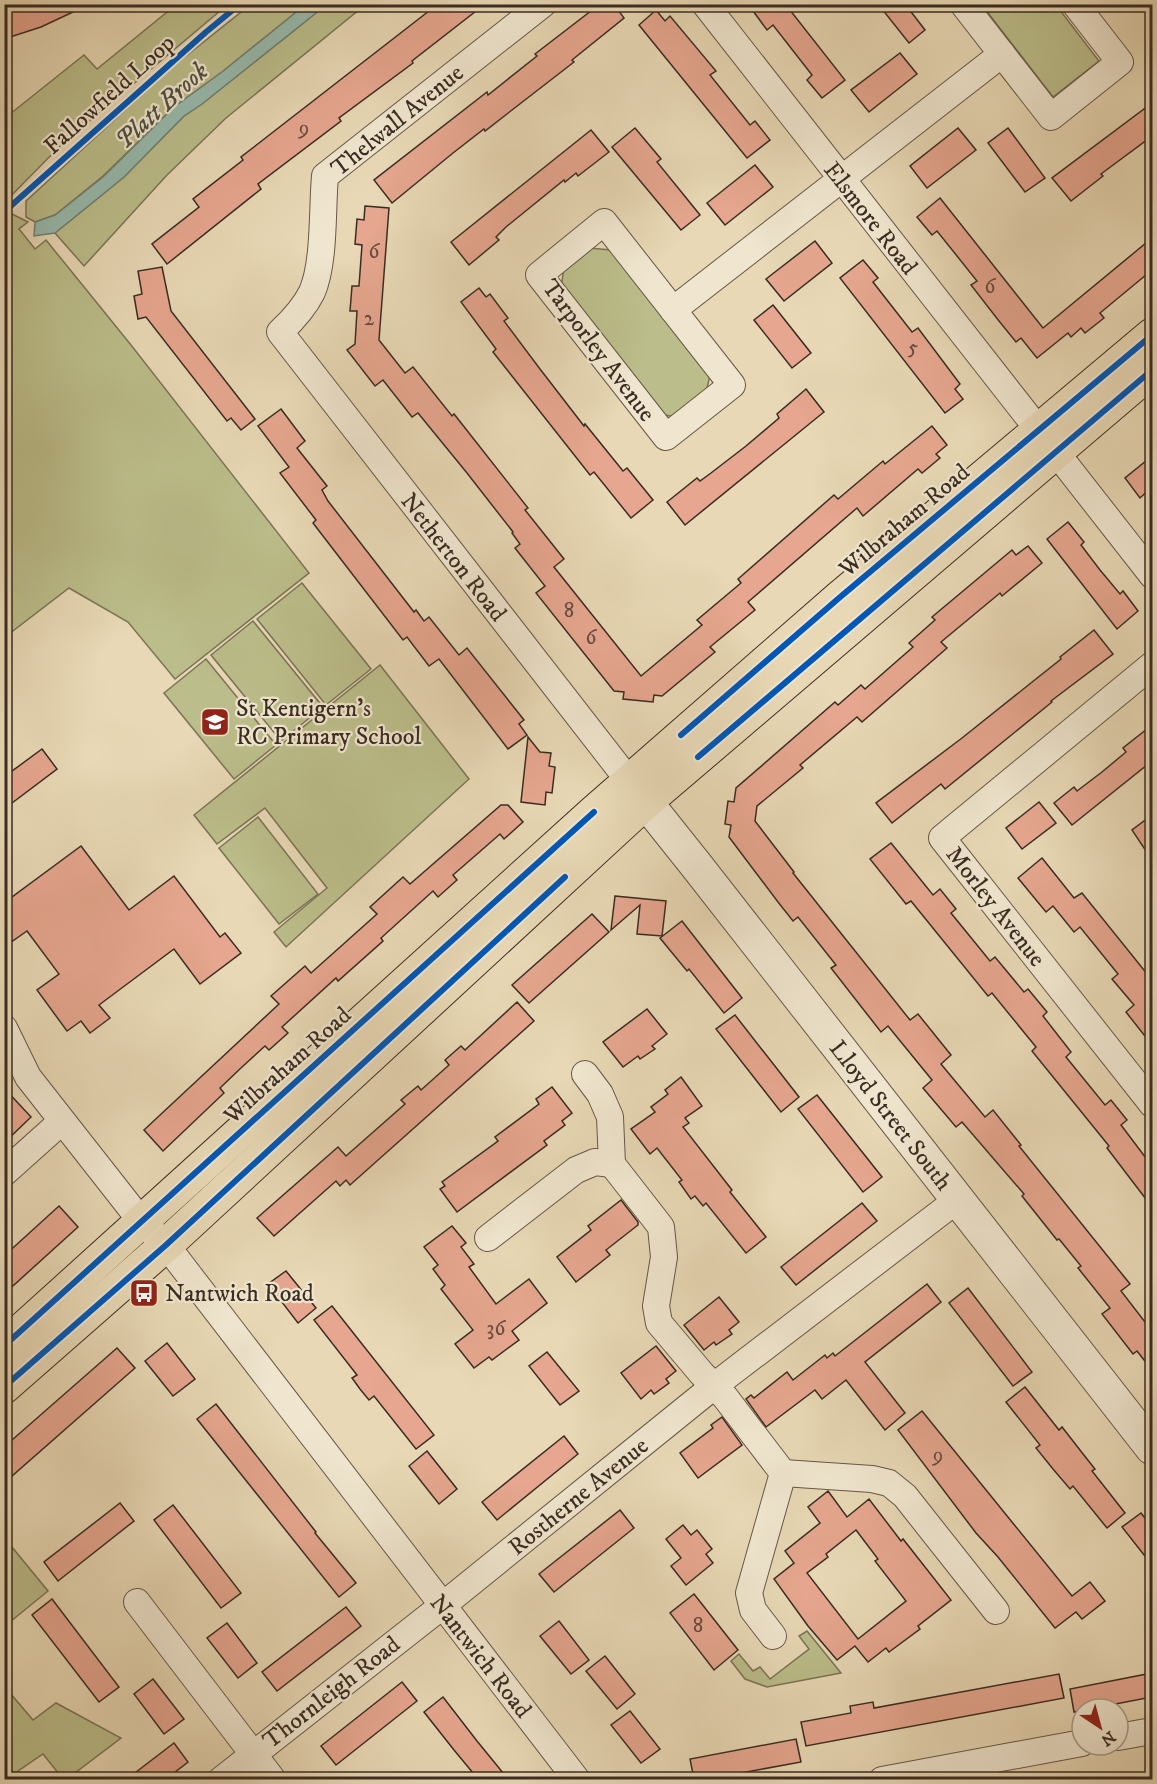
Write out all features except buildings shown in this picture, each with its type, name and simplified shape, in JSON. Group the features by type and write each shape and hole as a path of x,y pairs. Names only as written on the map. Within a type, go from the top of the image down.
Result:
{"highway":[{"name":"Wilbraham Road","path":"4,1346 141,1221 1047,441 1152,335"},
{"name":"Wilbraham Road","path":"1047,441 1152,370"},
{"name":"Wilbraham Road","path":"4,1387 166,1245 637,792"}],"street":[{"name":"Thelwall Avenue","path":"280,332 299,314 312,291 319,262 325,176 543,4"},
{"name":"Elsmore Road","path":"705,4 1152,575"},
{"path":"963,4 1051,117 1120,62 1075,4"},
{"path":"673,310 1002,54"},
{"name":"Tarporley Avenue","path":"604,222 673,310 732,385 666,437 538,275 604,222"},
{"name":"Netherton Road","path":"280,332 637,792"},
{"name":"Morley Avenue","path":"1152,665 942,838 1152,1104"},
{"name":"Lloyd Street South","path":"637,792 1152,1449"},
{"name":"Nantwich Road","path":"4,1028 28,1077 61,1122 141,1221 166,1245 577,1779"},
{"path":"585,1074 603,1100 610,1117 612,1164 661,1227 664,1257 656,1306 659,1323 714,1386 783,1473 872,1479 889,1483 904,1496 996,1611"},
{"path":"4,1173 61,1122"},
{"path":"488,1238 576,1170 595,1162 612,1164"},
{"name":"Rostherne Avenue","path":"442,1606 714,1386 957,1200"},
{"path":"773,1636 753,1610 749,1593 783,1473"},
{"path":"137,1602 273,1779"},
{"name":"Thornleigh Road","path":"221,1779 442,1606"},
{"path":"1130,1735 1152,1731"},
{"path":"882,1779 1070,1745"}],"green space":[{"path":"177,4 227,5 61,145 5,202 5,118 84,55 97,69"},
{"path":"250,5 305,5 222,72 174,107 103,176 55,215 35,222 26,217 26,201 171,68"},
{"path":"326,5 365,5 226,118 167,175 84,266 55,233 124,177 184,116"},
{"path":"982,5 1056,5 1099,61 1053,97"},
{"path":"8,212 28,222 19,229 35,249 46,240 309,573 175,679 128,622 69,588 5,637 4,215"},
{"path":"589,248 611,250 710,375 706,393 677,417 658,414 561,289 564,267"},
{"path":"302,583 371,669 326,705 257,619"},
{"path":"253,621 323,707 281,741 211,655"},
{"path":"206,659 276,745 234,779 164,693"},
{"path":"380,665 469,779 286,947 274,932 327,888 265,808 217,844 194,815"},
{"path":"258,817 318,894 279,924 219,848"},
{"path":"7,1541 48,1591 5,1626 4,1544"},
{"path":"807,1631 841,1673 767,1687 745,1679 731,1661 739,1654 753,1671 760,1667 770,1679 809,1649 799,1636"},
{"path":"4,1686 33,1720 56,1703 121,1738 67,1779 63,1779 43,1754 15,1773 5,1765"}],"shaded area":[{"path":"305,5 326,5 184,116 124,177 55,233 34,236 35,222 55,215 103,177 174,107 222,72"}],"cycle path":[{"name":"Fallowfield Loop","path":"4,212 240,4"},
{"path":"681,735 839,598 1152,335"},
{"path":"698,757 1152,370"},
{"path":"4,1346 594,812"},
{"path":"4,1387 166,1245 565,877"}],"place":[{"name":"St Kentigern's RC Primary School","path":"215,722"},
{"name":"Nantwich Road","path":"144,1293"}],"water label":[{"name":"Platt Brook","path":"161,105"}]}
